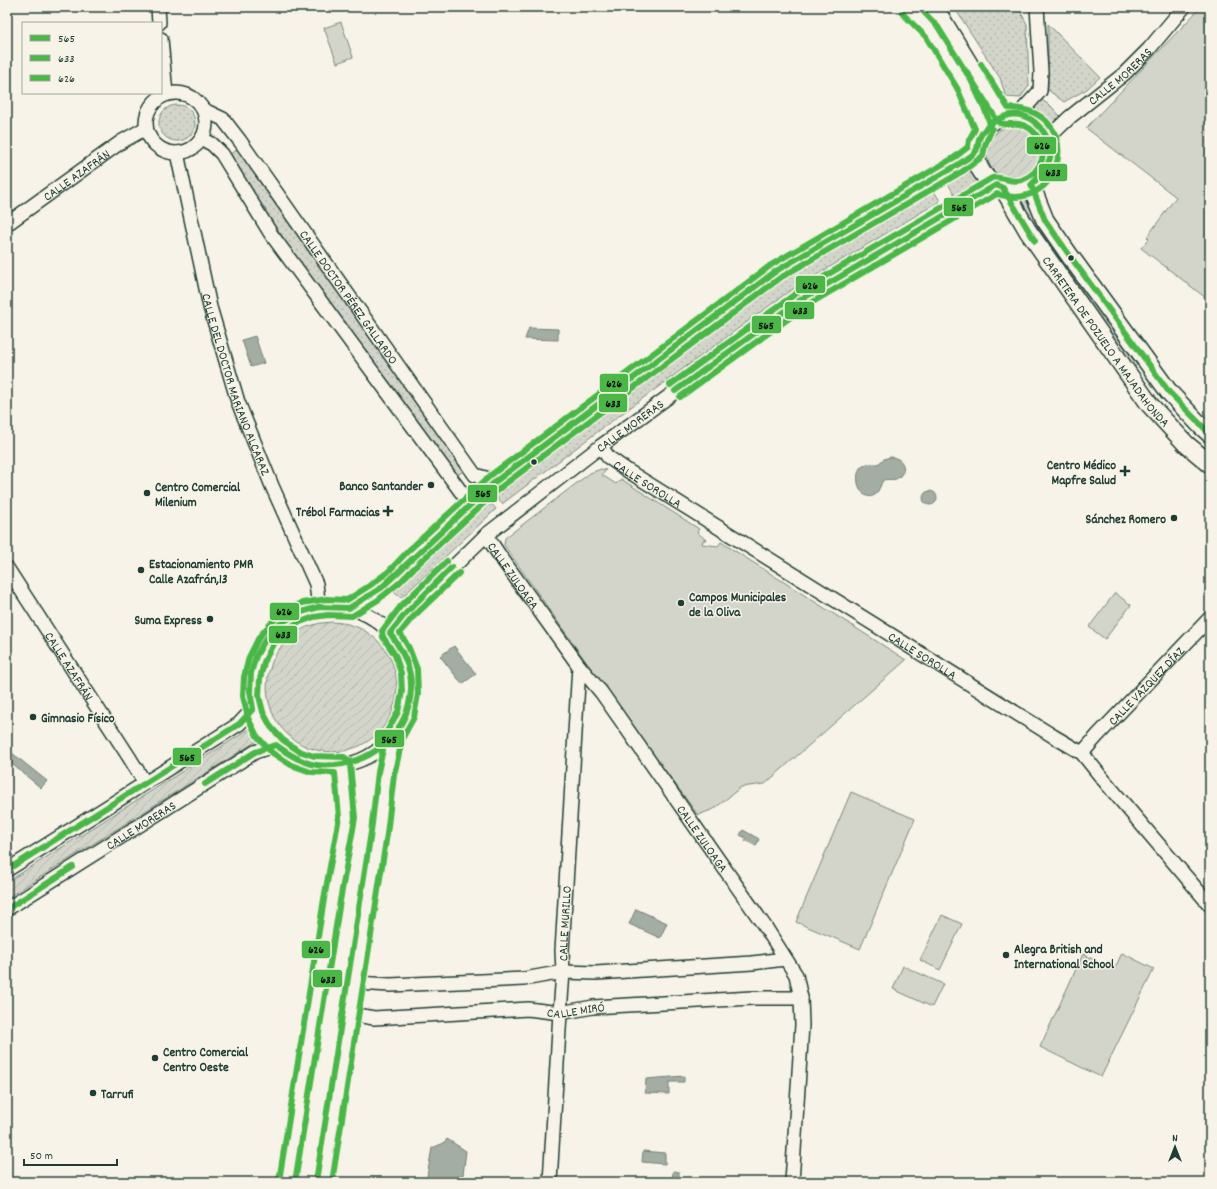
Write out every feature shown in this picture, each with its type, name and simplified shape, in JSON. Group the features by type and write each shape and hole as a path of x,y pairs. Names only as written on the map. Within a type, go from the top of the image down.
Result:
{"street":[{"path":"158,7 159,22"},
{"path":"908,7 932,32 964,84 984,129"},
{"path":"933,7 942,16 1010,116"},
{"name":"CALLE MORERAS","path":"1048,138 1070,116 1124,74 1149,49 1184,7"},
{"path":"1010,116 1040,91 1041,72 1035,9"},
{"path":"162,50 166,94"},
{"path":"181,93 195,99 204,110 206,125 202,139 191,149 177,153 163,150 152,141 146,128 147,114 154,102 166,94 181,93"},
{"name":"CALLE DOCTOR PÉREZ GALLARDO","path":"204,110 223,119 240,141 475,475 496,482"},
{"path":"1010,116 1028,118 1036,122 1048,138 1051,154 1049,164 1039,179 1031,185 1013,189 1000,186 987,179 981,171 977,161 976,151 977,143 984,129 996,119 1010,116"},
{"name":"CALLE AZAFRÁN","path":"7,224 121,142 146,128"},
{"name":"CALLE DOCTOR PÉREZ GALLARDO","path":"202,139 212,144 222,154 271,234 470,504"},
{"path":"349,608 381,588 470,504 496,482 776,271 959,164 976,151"},
{"name":"CALLE DEL DOCTOR MARIANO ALCARAZ","path":"177,153 210,307 238,402 270,480 316,584 319,607"},
{"name":"CARRETERA DE POZUELO A MAJADAHONDA","path":"1031,185 1045,220 1070,256 1169,392 1210,434"},
{"name":"CALLE MORERAS","path":"390,633 406,613 486,535 600,446 802,299 1000,186"},
{"name":"CARRETERA DE POZUELO A MAJADAHONDA","path":"1000,186 1028,231 1150,405 1186,444 1210,464"},
{"name":"CALLE SOROLLA","path":"600,446 608,457 628,471 1082,753 1210,905"},
{"name":"CALLE ZULOAGA","path":"486,535 579,666 601,692 766,928 796,975 801,998 802,1025 792,1182"},
{"name":"CALLE AZAFRÁN","path":"7,568 129,757 144,783"},
{"path":"319,607 349,608 369,616 378,622 390,633 402,651 409,672 410,686 406,715 395,734 380,749 362,760 342,765 317,765 295,758 276,745 266,734 254,709 250,691 251,673 256,656 265,640 280,624 298,613 319,607"},
{"name":"CALLE VÁZQUEZ DÍAZ","path":"1082,753 1210,618"},
{"name":"CALLE MURILLO","path":"550,1182 579,666"},
{"path":"7,870 240,724 254,709"},
{"path":"324,1182 379,833 386,774 395,734"},
{"name":"CALLE MORERAS","path":"7,909 255,752 276,745"},
{"path":"287,1182 332,900 347,817 342,765"},
{"path":"356,983 390,985 524,979 563,972 596,973 752,963 785,959"},
{"name":"CALLE MIRÓ","path":"351,1014 374,1018 528,1009 560,1013 593,1007 752,998 801,998"}],"shaded area":[{"path":"954,7 1018,7 1027,24 1029,86 1020,98 1006,97 1000,78"},
{"path":"1201,7 1210,7 1210,301 1141,248 1149,239 1147,237 1176,197 1086,128"},
{"path":"341,22 353,57 337,63 324,28"},
{"path":"1048,24 1100,77 1087,89 1064,102 1048,90"},
{"path":"1040,99 1051,106 1060,116 1051,126 1043,116 1032,109"},
{"path":"181,105 190,110 194,116 194,130 190,136 181,141 173,141 164,136 160,130 159,119 164,110 170,106"},
{"path":"1014,126 1024,128 1033,134 1039,143 1041,153 1039,163 1033,172 1024,178 1014,180 1004,178 995,172 989,163 987,153 989,143 995,134 1004,128"},
{"path":"240,148 466,470 455,476 291,250 228,155"},
{"path":"969,164 974,177 980,185 957,199 946,180"},
{"path":"932,188 940,201 788,292 609,423 502,504 492,493 776,280"},
{"path":"1026,198 1029,207 1037,220 1031,224 1014,199"},
{"path":"1040,225 1137,365 1131,370 1034,229"},
{"path":"529,328 558,329 558,340 525,339"},
{"path":"255,336 264,363 251,367 242,340"},
{"path":"890,457 899,459 903,465 903,473 896,479 883,480 876,494 868,496 864,494 858,480 860,468 867,464 878,464 884,459"},
{"name":"Campos Municipales de la Oliva","path":"601,469 606,470 602,475 616,484 621,479 699,529 697,532 706,540 703,540 702,544 718,546 721,542 906,660 765,784 741,787 714,809 698,815 603,686 504,545 505,538 590,473"},
{"path":"927,491 933,491 937,495 937,501 933,505 927,505 923,501 923,495"},
{"path":"487,498 496,509 401,598 390,589"},
{"path":"1115,593 1131,605 1105,639 1089,627"},
{"path":"338,622 351,624 363,629 383,646 390,656 395,668 397,687 395,706 390,718 373,738 363,745 351,750 326,752 313,750 301,745 281,728 274,718 269,706 267,681 269,668 274,656 291,636 301,629 313,624"},
{"path":"454,646 476,674 462,684 440,656"},
{"path":"251,728 260,739 7,898 7,882"},
{"path":"7,749 47,781 41,788 7,760"},
{"path":"851,792 915,819 860,949 796,922"},
{"path":"743,830 759,839 756,846 745,840 746,838 740,835"},
{"path":"636,909 667,923 660,938 629,924"},
{"path":"942,915 962,924 940,970 920,960"},
{"path":"1122,953 1154,969 1101,1077 1040,1047 1083,954 1114,970"},
{"path":"903,966 943,984 932,1007 893,989"},
{"path":"684,1076 684,1082 669,1082 669,1094 645,1093 646,1079"},
{"path":"447,1139 466,1151 463,1175 451,1179 450,1182 426,1182 432,1148 444,1143"},
{"path":"643,1151 665,1153 665,1164 642,1162"},
{"path":"673,1171 679,1172 679,1179 696,1180 696,1182 672,1182"}],"transit line":[{"name":"633","path":"295,1182 340,901 355,818 350,764 348,760 344,757 314,756 299,751 283,740 271,727 263,712 259,696 260,679 264,662 272,646 295,624 314,617 328,615 352,616 378,600 399,583 501,487 780,278 963,171 983,156 985,145 992,129 985,110 971,80 938,27 919,7"},
{"name":"626","path":"279,1181 324,899 339,817 335,773 311,772 291,765 271,752 257,736 248,718 243,696 244,677 249,657 259,637 274,620 286,610 302,603 327,599 347,600 369,586 388,572 408,551 491,475 771,265 955,157 968,147 969,140 975,129 957,88 926,37 902,13"},
{"name":"633","path":"680,397 806,306 997,194 1020,197 1039,190 1051,176 1058,159 1057,141 1049,125 1033,113 1008,108 981,64"},
{"name":"626","path":"670,385 798,292 992,178 995,177 1018,181 1035,172 1041,163 1043,153 1038,137 1029,128 1019,124 1003,124 998,122 967,72"},
{"name":"565","path":"7,870 239,724 253,709 250,691 251,673 256,656 265,640 280,624 298,613 319,607 349,608 381,588 496,481 776,271 971,156 975,153 979,139 987,128 997,120 1006,116 1023,116 1038,125 1044,132 1050,149 1050,158 1047,166 1031,185 1045,220 1169,392 1210,434"},
{"name":"565","path":"675,391 802,299 996,185 1003,188 1035,241"},
{"name":"626","path":"316,1181 371,832 378,772 387,731 398,712 402,692 401,673 395,655 383,637 382,631 400,607 447,561"},
{"name":"565","path":"205,784 255,752 276,745 290,755 311,764 335,765 350,762 363,757 376,750 387,741 397,730 404,718 409,704 411,689 408,667 390,633 406,613 452,567"},
{"name":"633","path":"332,1182 387,834 394,775 403,737 414,717 418,694 417,669 409,648 400,633 412,618 459,573"},
{"name":"565","path":"7,909 73,867"}],"place":[{"name":"Centro Médico Mapfre Salud","path":"1125,471"},
{"name":"Banco Santander","path":"431,485"},
{"name":"Centro Comercial Milenium","path":"147,493"},
{"name":"Trébol Farmacias","path":"388,511"},
{"name":"Sánchez Romero","path":"1174,518"},
{"name":"Estacionamiento PMR Calle Azafrán,13","path":"141,570"},
{"name":"Campos Municipales de la Oliva","path":"681,603"},
{"name":"Suma Express","path":"210,619"},
{"name":"Gimnasio Físico","path":"33,717"},
{"name":"Alegra British and International School","path":"1006,955"},
{"name":"Centro Comercial Centro Oeste","path":"155,1058"},
{"name":"Tarrufi","path":"93,1093"}]}
